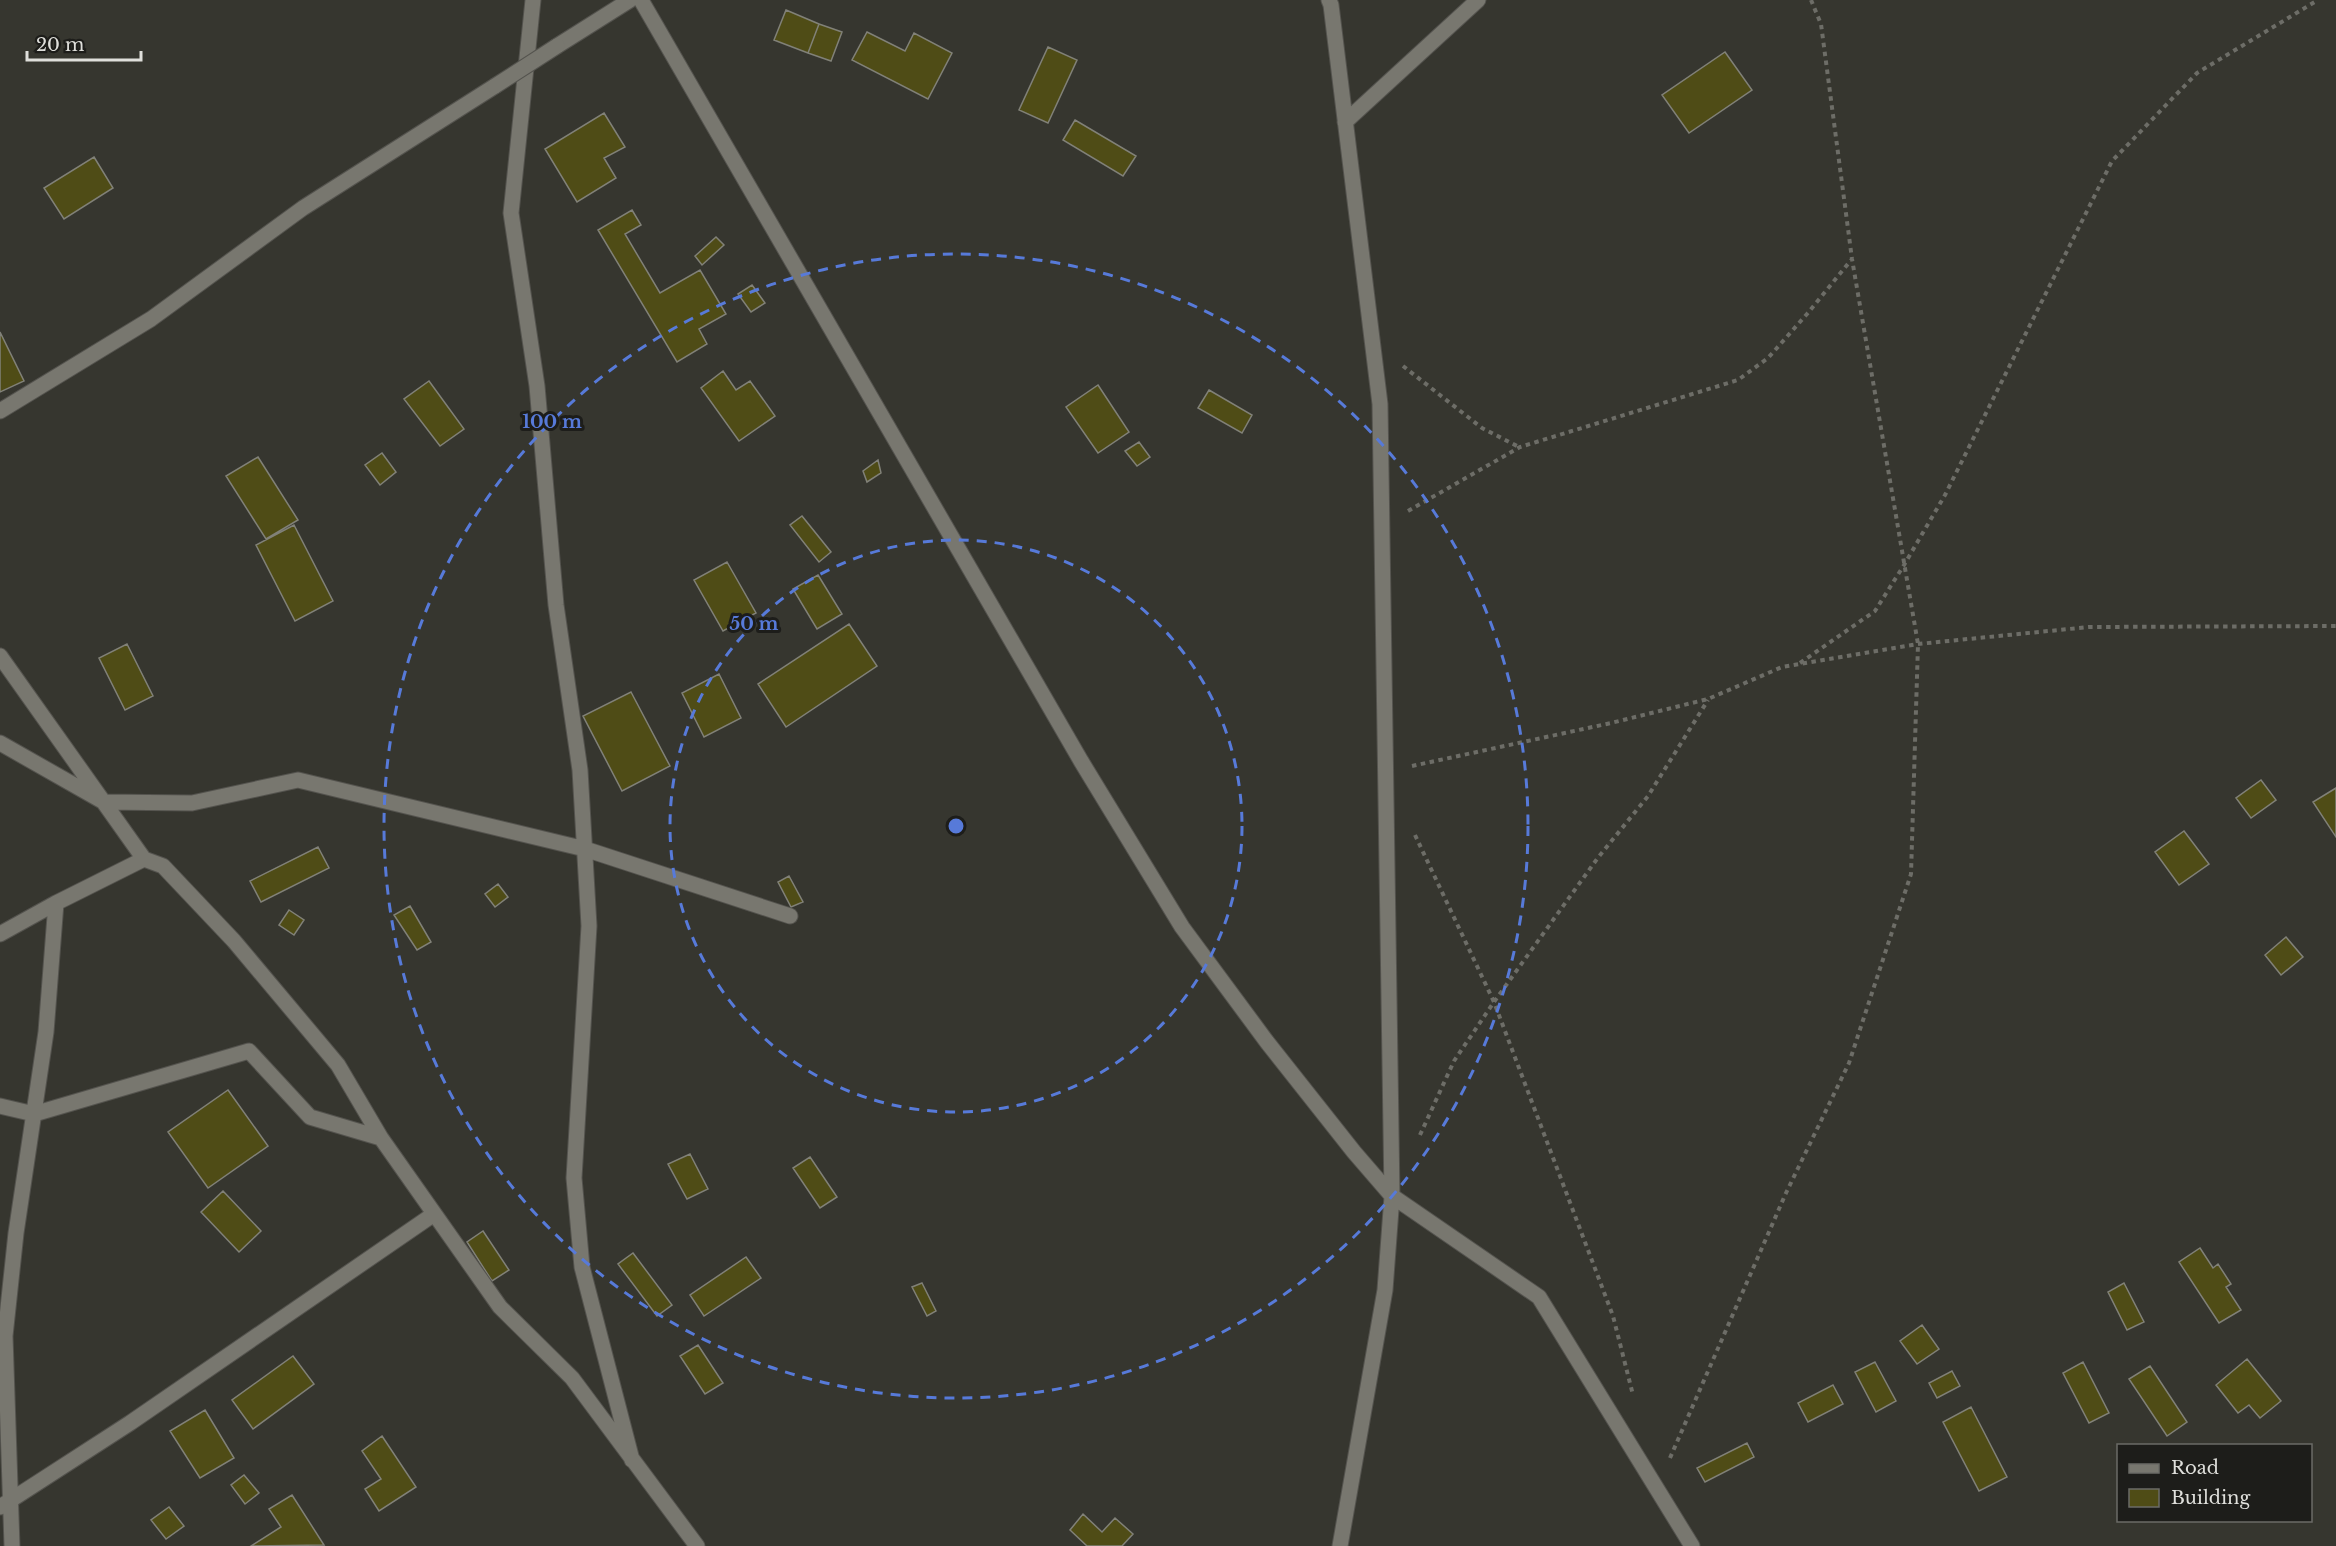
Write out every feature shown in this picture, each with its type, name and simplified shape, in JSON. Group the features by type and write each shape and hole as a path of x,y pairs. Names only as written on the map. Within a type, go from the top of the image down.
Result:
{"street":[{"path":"533,0 511,213 537,386 556,605 580,770 589,926 574,1178 582,1267 632,1460"},
{"path":"0,411 151,319 303,208 630,0"},
{"path":"641,0 1081,761 1182,927 1267,1042 1392,1196 1539,1297 1692,1546"},
{"path":"1329,0 1380,404 1392,1196 1385,1290 1351,1496 1340,1546"},
{"path":"1345,122 1478,0"},
{"path":"0,656 144,859 163,866 234,941 338,1065 381,1138 500,1307 573,1378 697,1546"},
{"path":"0,742 104,802 192,803 298,780 585,849 790,916"},
{"path":"0,934 144,859"},
{"path":"12,1546 5,1504 5,1336 16,1233 46,1032 56,903"},
{"path":"0,1106 34,1114 249,1052 309,1117 381,1138"},
{"path":"5,1504 130,1424 434,1214"}],"path":[{"path":"1656,1489 1786,1193 1849,1063 1911,874 1918,644 1852,259 1821,24 1811,0"},
{"path":"1798,664 1875,611 1904,565 1945,495 2112,161 2198,73 2318,0"},
{"path":"1381,525 1474,475 1520,447 1738,380 1768,358 1852,259"},
{"path":"1372,341 1482,428 1520,447"},
{"path":"1385,771 1611,723 1708,699 1782,667 1918,644 2089,627 2336,626"},
{"path":"1416,1144 1454,1061 1597,859 1648,796 1708,699"},
{"path":"1414,833 1494,1002 1613,1316 1633,1396"}],"building":[{"path":"786,10 819,24 808,53 774,40"},
{"path":"819,24 842,32 831,61 808,53"},
{"path":"867,32 905,51 914,33 952,53 928,99 852,60"},
{"path":"1048,47 1077,60 1048,123 1019,110"},
{"path":"1725,52 1752,90 1689,133 1662,95"},
{"path":"604,113 625,147 604,158 616,178 577,202 545,149"},
{"path":"1075,120 1136,156 1123,176 1063,140"},
{"path":"94,157 113,188 64,219 44,188"},
{"path":"632,210 641,225 625,234 660,293 700,270 726,314 699,329 707,344 677,362 598,230"},
{"path":"716,237 724,245 702,265 695,256"},
{"path":"752,285 765,303 751,312 738,294"},
{"path":"0,332 24,381 0,392"},
{"path":"723,371 736,390 750,381 775,416 739,441 701,388"},
{"path":"429,381 464,429 440,446 404,399"},
{"path":"1098,385 1129,432 1098,453 1066,407"},
{"path":"1209,390 1252,415 1242,433 1198,408"},
{"path":"1139,442 1150,457 1137,466 1125,451"},
{"path":"382,453 396,472 380,485 365,465"},
{"path":"258,457 298,520 266,539 226,476"},
{"path":"878,460 881,473 867,482 863,471"},
{"path":"802,516 831,552 819,562 790,525"},
{"path":"294,525 333,601 295,621 256,545"},
{"path":"727,562 756,613 723,631 694,580"},
{"path":"818,575 842,614 817,629 793,589"},
{"path":"849,624 877,666 786,727 758,684"},
{"path":"127,644 153,696 125,710 99,658"},
{"path":"719,674 741,718 704,737 682,693"},
{"path":"631,692 670,766 622,791 583,716"},
{"path":"2261,780 2276,800 2251,818 2236,798"},
{"path":"2336,788 2336,837 2313,802"},
{"path":"2184,831 2209,864 2179,885 2155,852"},
{"path":"318,847 329,868 261,902 250,881"},
{"path":"789,876 803,902 791,907 778,882"},
{"path":"498,884 508,897 495,907 485,894"},
{"path":"410,906 431,942 417,950 394,915"},
{"path":"289,910 304,920 294,935 279,925"},
{"path":"2286,937 2303,957 2281,975 2265,955"},
{"path":"228,1090 268,1146 208,1188 168,1132"},
{"path":"690,1154 708,1189 687,1199 668,1164"},
{"path":"810,1157 837,1197 820,1208 793,1168"},
{"path":"223,1191 261,1231 239,1252 201,1212"},
{"path":"483,1231 509,1270 492,1281 467,1242"},
{"path":"2200,1248 2213,1268 2218,1264 2231,1284 2226,1287 2241,1310 2219,1323 2179,1262"},
{"path":"633,1253 672,1305 657,1316 618,1264"},
{"path":"746,1257 761,1278 704,1316 690,1295"},
{"path":"922,1283 936,1311 927,1316 912,1287"},
{"path":"2124,1283 2144,1322 2127,1330 2108,1292"},
{"path":"1922,1325 1939,1349 1917,1364 1900,1341"},
{"path":"698,1345 723,1383 705,1394 680,1356"},
{"path":"293,1356 314,1384 253,1429 232,1400"},
{"path":"2247,1359 2281,1401 2260,1418 2249,1405 2238,1413 2216,1385"},
{"path":"1875,1362 1896,1401 1876,1412 1855,1372"},
{"path":"2083,1362 2109,1413 2089,1423 2063,1373"},
{"path":"2150,1366 2187,1422 2167,1436 2129,1379"},
{"path":"1952,1371 1960,1386 1937,1398 1929,1383"},
{"path":"1833,1385 1843,1404 1808,1422 1798,1403"},
{"path":"1971,1407 2007,1477 1979,1491 1943,1422"},
{"path":"205,1410 234,1458 200,1478 170,1431"},
{"path":"382,1436 416,1487 379,1511 365,1489 381,1479 362,1451"},
{"path":"1747,1443 1754,1457 1705,1482 1697,1468"},
{"path":"244,1475 259,1493 245,1504 231,1485"},
{"path":"292,1495 324,1545 251,1546 281,1527 269,1509"},
{"path":"169,1507 184,1526 166,1539 151,1520"},
{"path":"1083,1514 1102,1532 1115,1518 1133,1534 1122,1546 1087,1546 1070,1530"}]}
